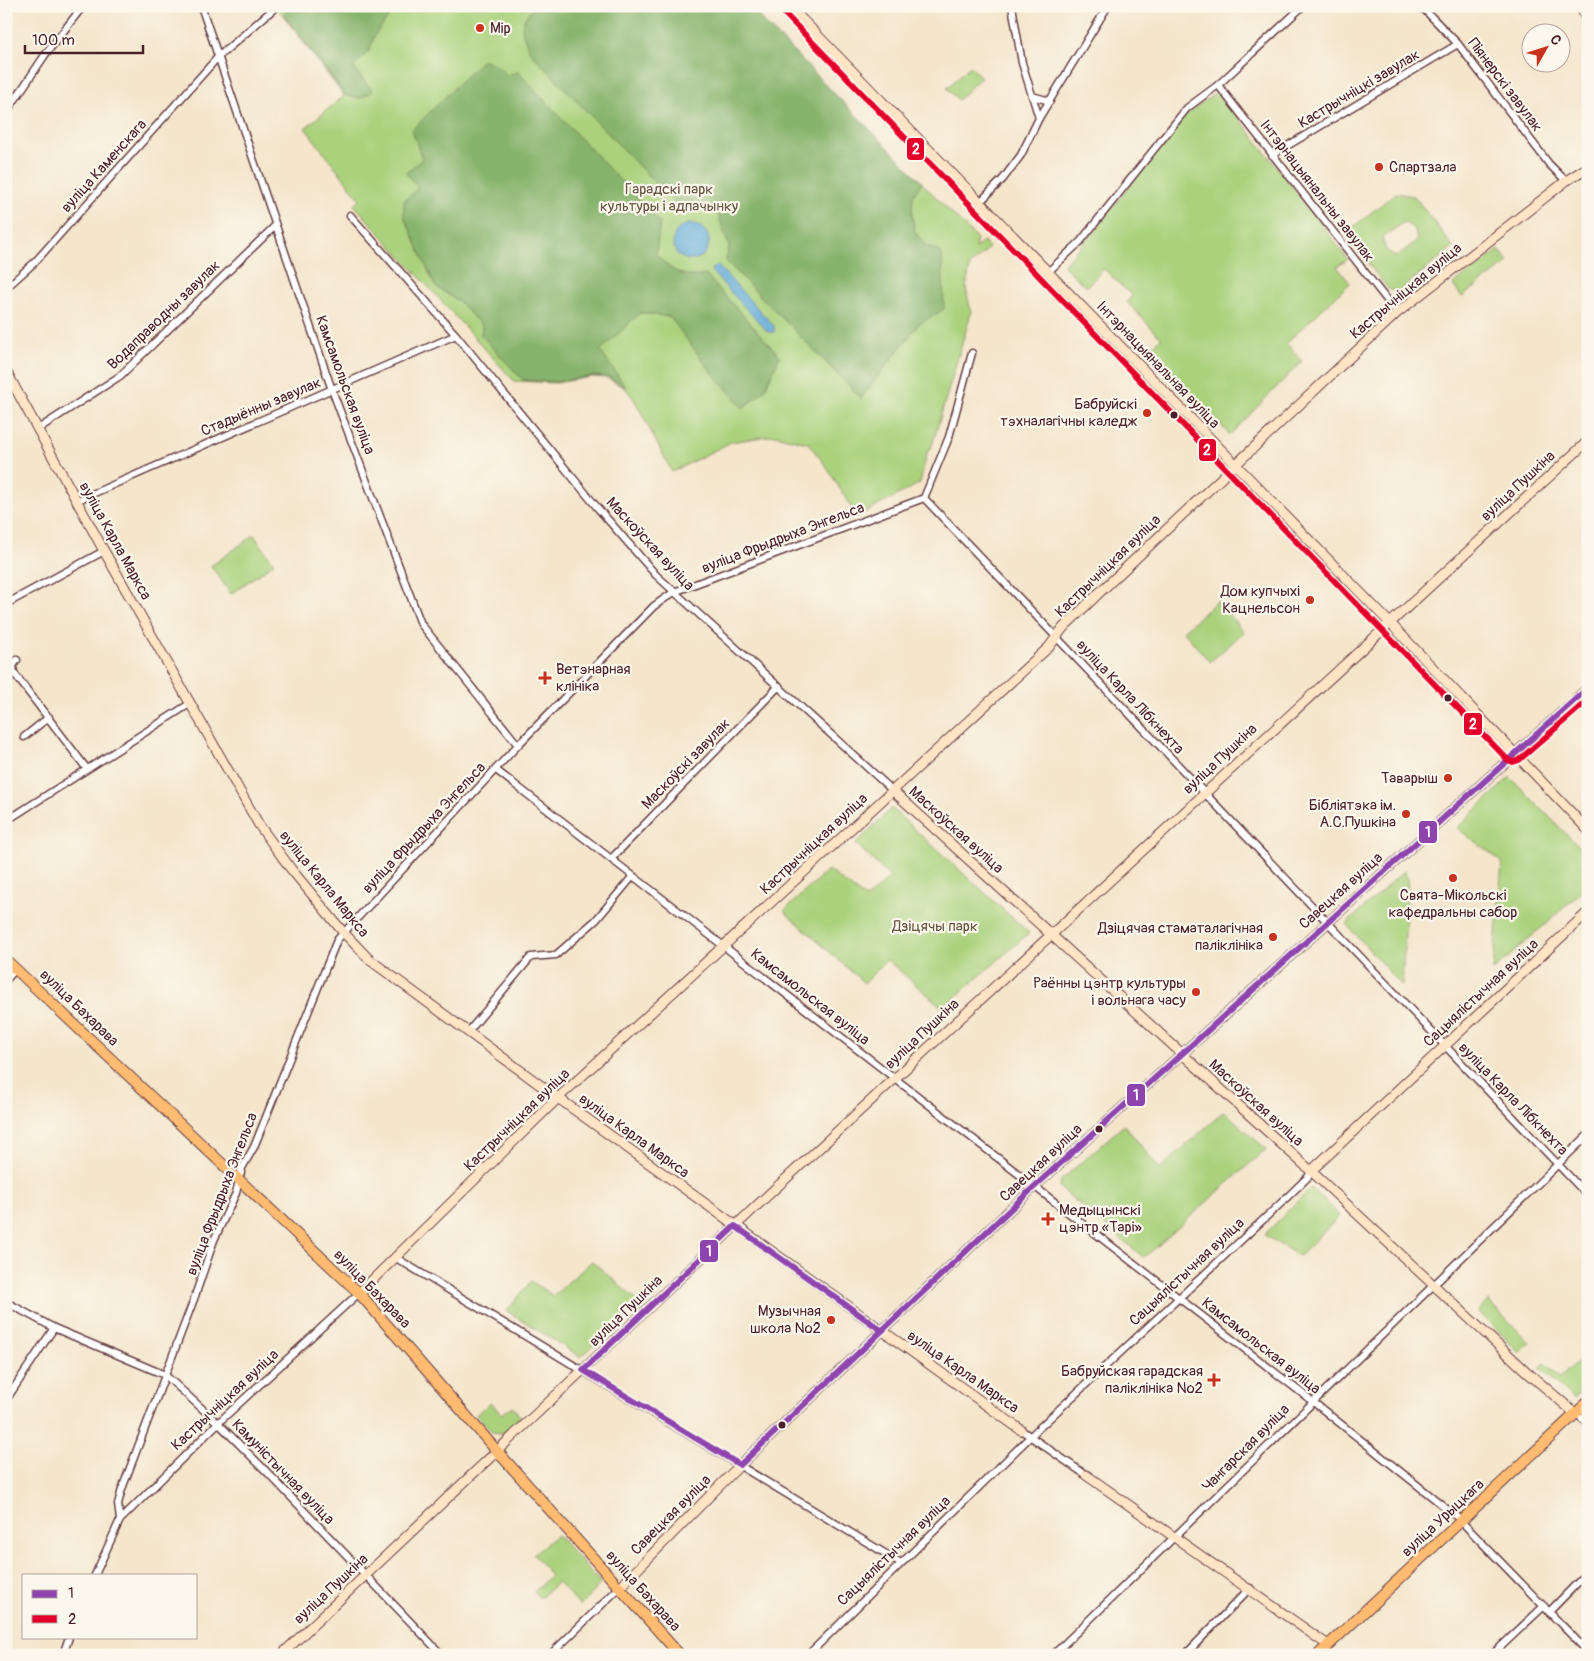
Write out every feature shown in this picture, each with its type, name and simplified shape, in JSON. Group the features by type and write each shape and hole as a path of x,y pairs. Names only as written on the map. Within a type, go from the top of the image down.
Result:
{"main road":[{"name":"Інтэрнацыянальная вуліца","path":"789,6 1390,622 1588,830"},
{"path":"1581,6 1588,25"},
{"name":"Кастрычніцкая вуліца","path":"359,1293 558,1098 1056,638 1063,628 1396,313 1566,181 1588,168"},
{"name":"вуліца Карла Маркса","path":"6,370 76,501 259,824 291,869 343,932 370,960 735,1226 1021,1430"},
{"name":"вуліца Пушкіна","path":"281,1655 894,1078 1588,441"},
{"name":"Савецкая вуліца","path":"620,1587 740,1465 1034,1187 1514,752 1588,688"},
{"name":"Маскоўская вуліца","path":"892,790 1576,1414"},
{"name":"Сацыялістычная вуліца","path":"1311,1171 1588,912"},
{"name":"вуліца Бахарава","path":"6,960 359,1293 497,1451 680,1655"},
{"name":"вуліца Урыцкага","path":"1318,1655 1588,1402"},
{"name":"вуліца Карла Маркса","path":"1086,1475 1250,1588 1328,1645"}],"street":[{"path":"6,114 45,54 83,6"},
{"name":"Камсамольская вуліца","path":"201,6 332,390 420,624 518,745"},
{"name":"вуліца Каменскага","path":"6,288 35,262 218,58 277,6"},
{"path":"1012,6 1022,63 1039,118"},
{"path":"980,202 1003,178 1021,155 1039,118 1108,6"},
{"path":"1048,272 1080,242 1187,108 1218,85 1303,6"},
{"name":"Піянерскі завулак","path":"1421,6 1458,44 1549,164 1566,181"},
{"name":"Кастрычніцкі завулак","path":"1272,155 1458,44"},
{"name":"Інтэрнацыянальны завулак","path":"1218,85 1396,313"},
{"path":"1032,96 1050,101"},
{"name":"Маскоўская вуліца","path":"350,215 456,335 634,552 674,592 780,686 892,790"},
{"name":"Водаправодны завулак","path":"38,429 120,376 275,226"},
{"name":"Стадыённы завулак","path":"76,501 456,335"},
{"path":"924,498 949,437 972,353"},
{"name":"вуліца Фрыдрыха Энгельса","path":"120,1520 118,1504 122,1489 214,1240 240,1182 242,1168 254,1147 318,982 337,940 343,932 518,745 654,606 674,592 924,498"},
{"name":"вуліца Карла Лібкнехта","path":"924,498 1588,1196"},
{"path":"6,604 104,551"},
{"path":"17,660 13,666 14,673 87,769"},
{"path":"6,679 14,673"},
{"name":"Маскоўскі завулак","path":"611,858 780,686"},
{"path":"6,821 191,703"},
{"path":"24,737 48,717"},
{"name":"Камсамольская вуліца","path":"496,770 1312,1401 1461,1521 1588,1652"},
{"path":"468,1031 531,958 556,955 596,920 633,876"},
{"name":"вуліца Бахарава","path":"6,980 16,969"},
{"name":"Чангарская вуліца","path":"1053,1655 1312,1401 1588,1135"},
{"name":"Сацыялістычная вуліца","path":"808,1655 1031,1437 1280,1205 1308,1177 1311,1171"},
{"path":"396,1258 901,1563"},
{"name":"Кастрычніцкая вуліца","path":"95,1574 120,1520 218,1423 359,1293"},
{"name":"Камуністычная вуліца","path":"6,1302 54,1328 165,1376 218,1423 442,1655"},
{"path":"6,1400 54,1328"},
{"name":"Маскоўская вуліца","path":"1576,1414 1588,1423"},
{"name":"вуліца Карла Маркса","path":"1021,1430 1086,1475"},
{"path":"1549,1612 1588,1572"},
{"name":"Савецкая вуліца","path":"550,1655 620,1587"},
{"path":"1185,1655 1250,1588"},
{"path":"1492,1655 1544,1606"},
{"path":"63,1655 70,1638"}],"green space":[{"name":"Гарадскі парк культуры і адпачынку","path":"276,6 748,6 977,239 975,248 984,242 989,248 970,266 966,288 971,313 931,449 928,449 920,483 857,517 826,466 808,443 775,435 731,442 672,472 634,399 625,388 607,378 592,377 556,383 514,381 354,205 360,199 305,128 344,96"},
{"path":"290,6 418,6 412,11 393,11 375,35 369,51 353,67 373,91 361,98 346,96 284,15"},
{"path":"535,6 748,6 922,182 913,196 912,214 915,232 925,245 942,253 944,309 919,324 861,398 726,261 729,246 718,214 692,204 678,207 530,52 522,28 525,18"},
{"path":"483,59 496,65 507,75 518,72 660,223 656,254 661,260 672,269 684,275 706,275 780,356 764,391 743,408 707,366 670,317 640,313 600,351 626,387 608,377 592,376 556,382 523,380 481,335 482,326 459,302 435,286 404,216 404,201 418,188 406,173 422,159 412,130"},
{"path":"970,66 981,77 958,100 947,88"},
{"path":"1218,91 1348,259 1337,267 1350,283 1286,343 1302,361 1230,435 1151,348 1161,338 1127,302 1132,296 1104,269 1086,287 1063,265 1089,237 1186,115"},
{"path":"1396,193 1414,196 1453,247 1399,291 1389,290 1352,243 1353,227","holes":["1404,222 1415,229 1417,241 1396,257 1386,250 1382,238"]},
{"path":"1499,250 1509,262 1462,297 1453,285"},
{"path":"254,535 274,563 231,594 211,566"},
{"path":"1217,601 1244,632 1210,662 1183,631"},
{"path":"1510,777 1588,856 1588,886 1493,971 1502,862 1457,828"},
{"name":"Дзіцячы парк","path":"891,808 1029,933 943,1008 887,960 864,983 784,911 828,870 866,899 890,877 856,844"},
{"path":"1404,871 1408,879 1402,986 1346,924"},
{"path":"1224,1111 1266,1149 1143,1257 1059,1187 1061,1180 1124,1125 1160,1169"},
{"path":"1311,1188 1340,1216 1299,1256 1264,1235"},
{"path":"592,1261 639,1302 581,1357 507,1311 531,1281 553,1296"},
{"path":"1488,1301 1530,1343 1520,1353 1478,1311"},
{"path":"1588,1351 1588,1385 1573,1399 1540,1368 1545,1363 1560,1378"},
{"path":"491,1402 501,1414 512,1406 522,1419 505,1434 492,1432 476,1415"},
{"path":"557,1535 601,1583 580,1606 558,1582 540,1598 534,1592 551,1575 533,1554"}],"water":[{"path":"691,224 703,230 709,242 703,254 691,260 679,254 673,242 679,230"},
{"path":"717,265 774,326 774,332 768,332 711,271"}],"transit line":[{"name":"2","path":"783,12 1508,760 1513,762 1519,760 1588,700"},
{"name":"1","path":"881,1330 735,1226 583,1370 740,1465 1034,1187 1588,688"}],"place":[{"name":"Мір","path":"480,28"},
{"name":"Спартзала","path":"1379,167"},
{"name":"Бабруйскі тэхналагічны каледж","path":"1147,413"},
{"name":"Дом купчыхі Кацнельсон","path":"1310,600"},
{"name":"Ветэнарная клініка","path":"545,678"},
{"name":"Таварыш","path":"1448,778"},
{"name":"Бібліятэка ім. А.С.Пушкіна","path":"1406,814"},
{"name":"Свята-Мікольскі кафедральны сабор","path":"1453,878"},
{"name":"Дзіцячая стаматалагічная паліклініка","path":"1273,937"},
{"name":"Раённы цэнтр культуры і вольнага часу","path":"1196,992"},
{"name":"Медыцынскі цэнтр «Тарі»","path":"1048,1219"},
{"name":"Музычная школа №2","path":"831,1320"},
{"name":"Бабруйская гарадская паліклініка №2","path":"1214,1380"}]}
